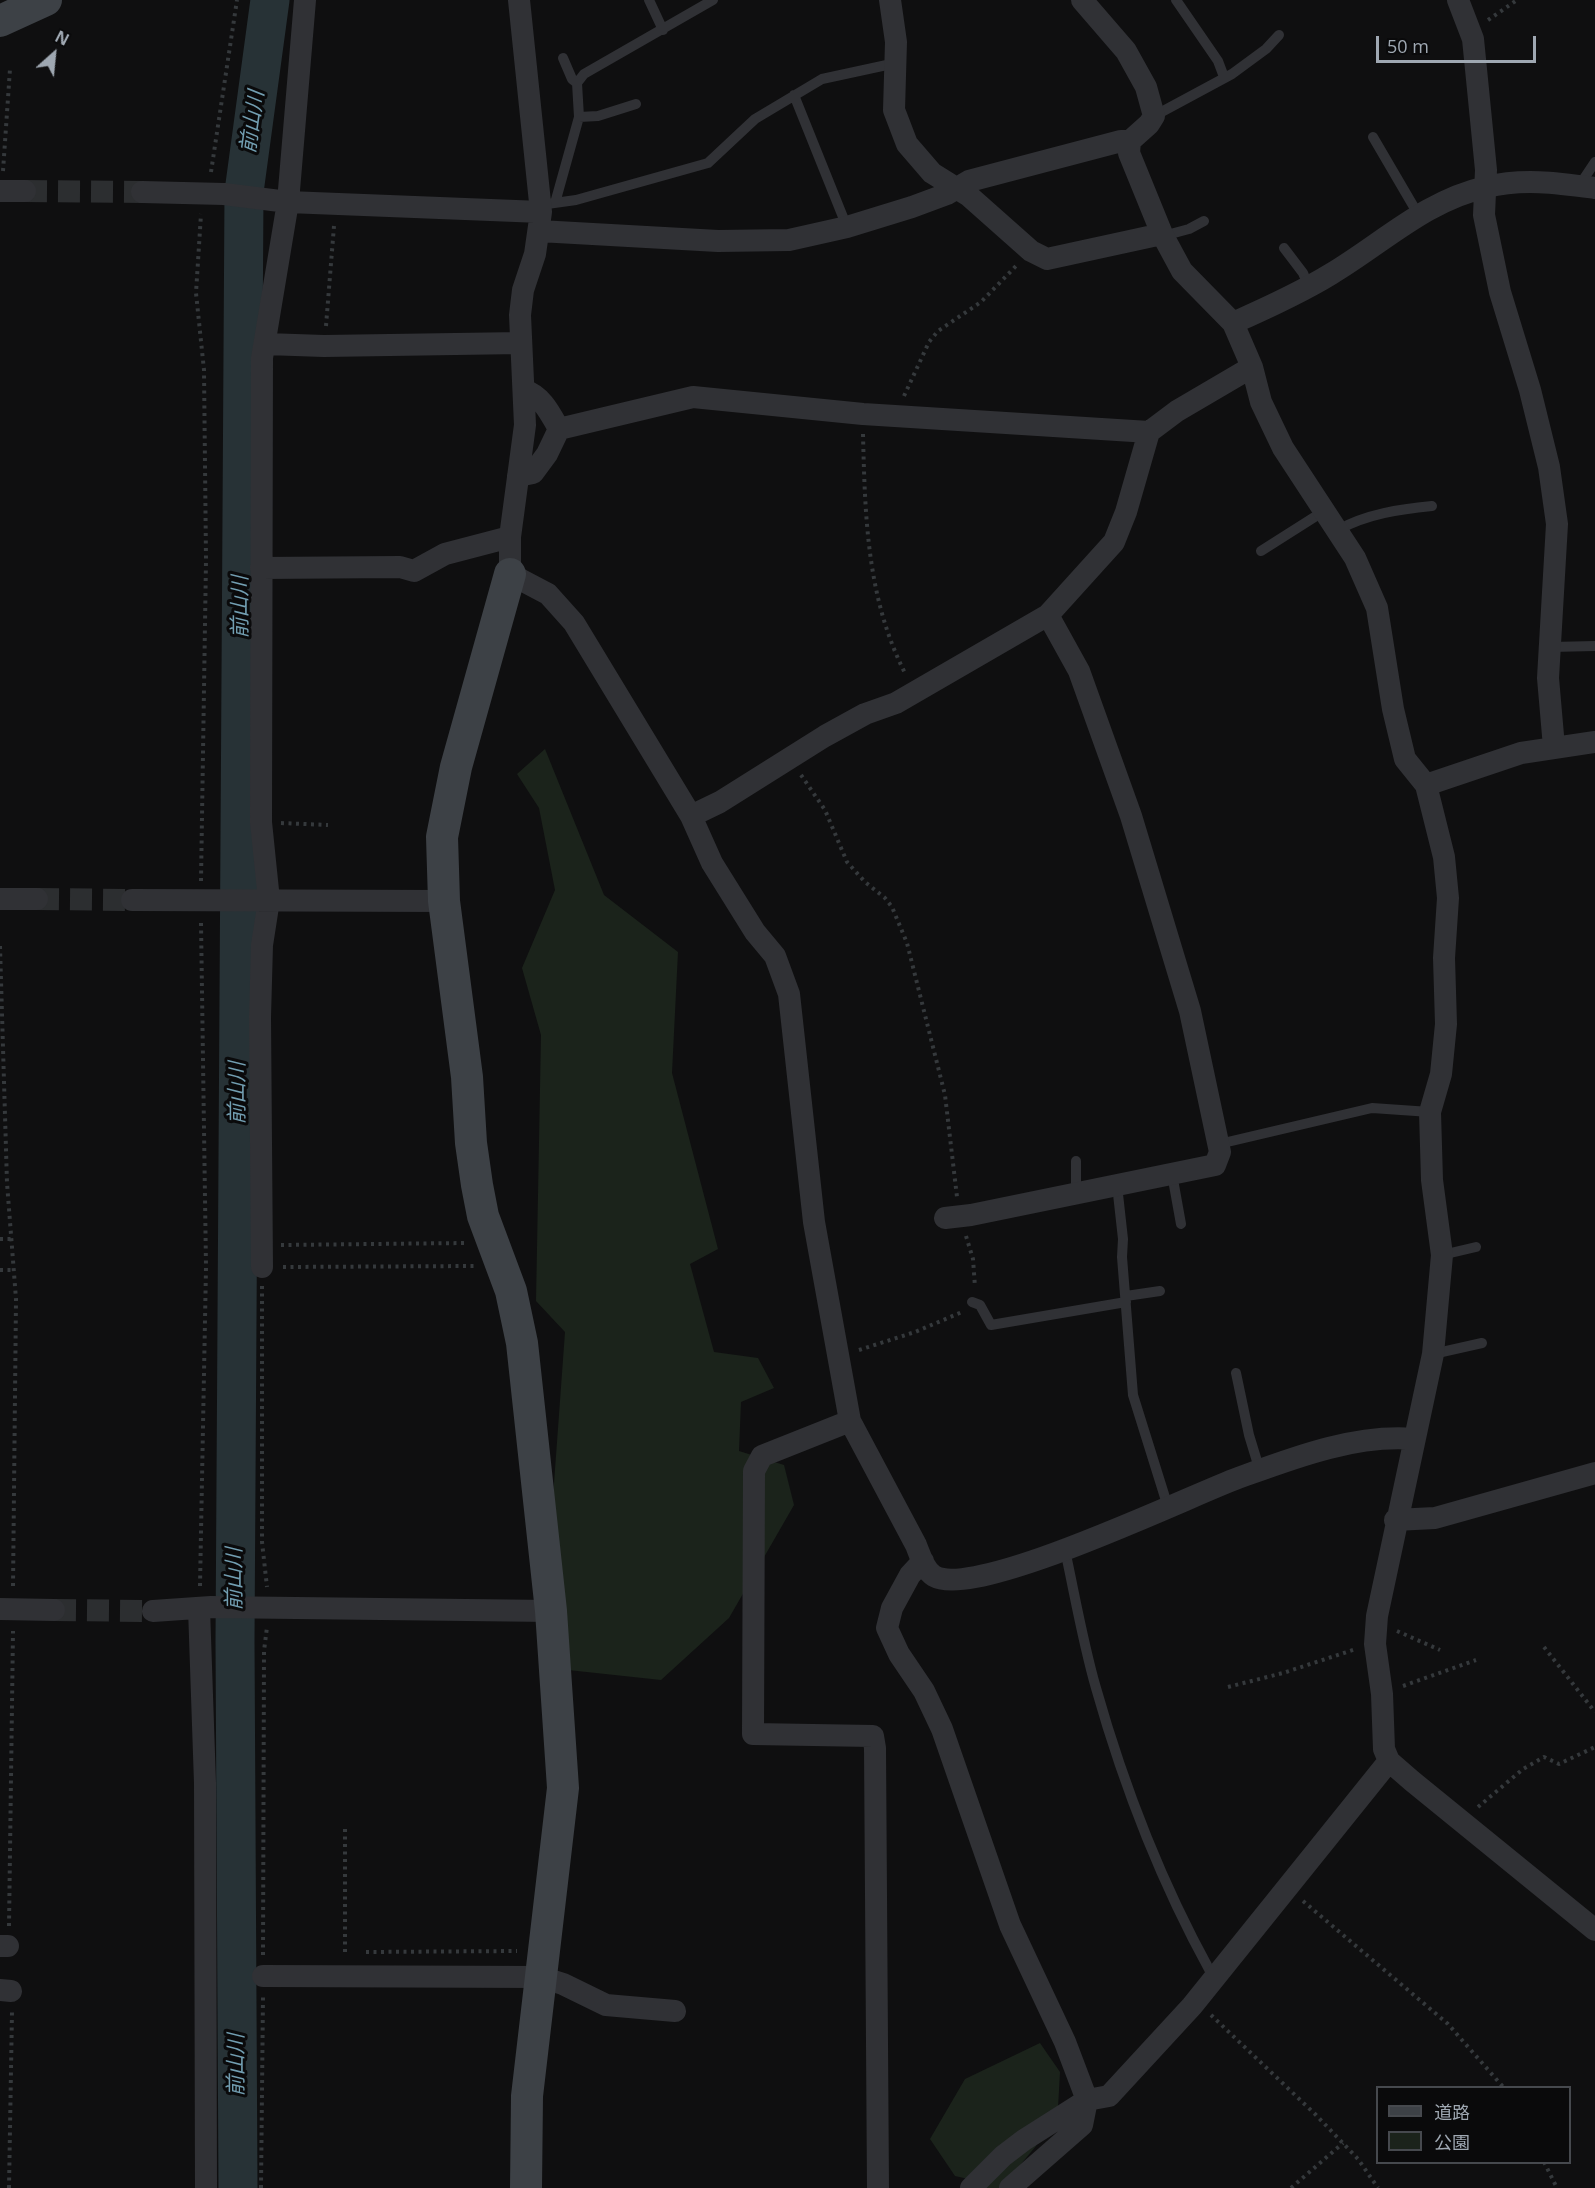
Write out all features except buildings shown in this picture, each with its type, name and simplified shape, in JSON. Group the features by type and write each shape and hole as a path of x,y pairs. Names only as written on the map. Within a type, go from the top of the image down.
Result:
{"street":[{"path":"0,21 46,0"},
{"path":"262,1256 262,358 266,345 284,201 305,0"},
{"path":"519,0 544,213 523,290 520,344 525,424 510,537 510,574 448,800 442,837 444,901 467,1077 474,1164 483,1216 511,1291 522,1342 551,1611 563,1788 527,2096 526,2188"},
{"path":"890,0 896,63 894,110 899,128 919,160 932,173 956,187 1030,251 1047,259 1162,235"},
{"path":"142,192 215,194 336,204 544,213 754,242 789,240 847,227 912,207 947,194 956,187 1121,141 1130,141 1149,124 1154,116 1146,87 1126,51 1082,0"},
{"path":"1458,0 1470,30 1477,75 1485,187 1484,215 1500,292 1549,467 1557,524 1548,678 1554,747"},
{"path":"1130,141 1129,153 1162,235 1182,271 1233,323 1252,368 1261,402 1283,448 1355,558 1377,608 1393,709 1405,759 1426,785 1444,857 1448,898 1444,958 1446,1024 1441,1074 1430,1112 1432,1180 1442,1256 1433,1354 1413,1453 1395,1520 1376,1634 1382,1694 1384,1749 1389,1761 1460,1821 1540,1882 1595,1930"},
{"path":"1233,323 1333,273 1418,214 1446,200 1485,187 1536,181 1587,187"},
{"path":"2,184 26,191"},
{"path":"266,345 520,344"},
{"path":"691,816 720,802 825,736 915,692 1048,615 1114,542 1126,512 1149,432 1177,411 1252,368"},
{"path":"524,390 533,393 541,401 559,429"},
{"path":"559,429 693,397 863,414 1149,432"},
{"path":"518,476 533,473 548,454 559,429"},
{"path":"261,567 400,567 414,571 445,554 510,537"},
{"path":"510,574 548,594 574,623 691,816 712,863 755,932 775,956 789,994 814,1222 850,1421 923,1561 934,1575 969,1578 1065,1550 1260,1471 1338,1446 1399,1438 1414,1439"},
{"path":"952,1217 1215,1165 1220,1152 1190,1011 1131,816 1079,671 1048,615"},
{"path":"1426,785 1521,753 1595,742"},
{"path":"0,899 37,899"},
{"path":"132,900 444,901"},
{"path":"850,1421 762,1456 754,1471 753,1734 873,1736 875,1748 878,2188"},
{"path":"1395,1520 1435,1518 1595,1473"},
{"path":"923,1561 910,1575 892,1608 887,1628 899,1654 924,1691 942,1729 1010,1925 1065,2042 1087,2100 1082,2125 1010,2188"},
{"path":"205,1607 206,2188"},
{"path":"153,1611 205,1607 551,1611"},
{"path":"6,1609 54,1610"},
{"path":"971,2188 1003,2156 1087,2100 1109,2096 1192,2006 1389,1761"},
{"path":"263,1976 543,1965 563,1984 606,2005 675,2011"}],"lane":[{"path":"649,0 663,30"},
{"path":"544,213 579,117 577,83 584,74 713,0"},
{"path":"1176,0 1218,61 1224,77"},
{"path":"1154,116 1245,65 1279,36"},
{"path":"563,58 572,79 577,83"},
{"path":"544,213 576,200 708,163 754,119 822,79 896,63"},
{"path":"794,94 847,227"},
{"path":"579,117 598,116 636,104"},
{"path":"1372,137 1418,214"},
{"path":"1587,187 1595,162"},
{"path":"1162,235 1189,229 1204,221"},
{"path":"1284,248 1303,273 1309,286"},
{"path":"1338,530 1352,522 1407,508 1432,506"},
{"path":"1261,551 1324,511"},
{"path":"1551,647 1595,646"},
{"path":"1219,1144 1372,1108 1430,1112"},
{"path":"1076,1161 1076,1193"},
{"path":"1172,1174 1181,1224"},
{"path":"1117,1185 1133,1395 1168,1508"},
{"path":"1442,1256 1476,1247"},
{"path":"972,1302 980,1305 991,1325 1160,1291"},
{"path":"1433,1354 1482,1343"},
{"path":"1236,1373 1249,1435 1260,1471"},
{"path":"1065,1550 1095,1685 1114,1748 1174,1904 1209,1971 1215,1975"}],"path":[{"path":"205,1607 206,1268 203,900 206,535 204,370 196,292 202,207 215,194 210,175 237,0"},
{"path":"1470,30 1517,0"},
{"path":"2,184 10,69"},
{"path":"324,346 336,204"},
{"path":"915,692 884,624 875,585 866,527 863,414 870,405 904,396 909,391 930,342 938,331 981,302 1030,251"},
{"path":"788,761 807,782 825,810 847,862 892,907 907,944 945,1095 952,1217 973,1259 976,1289 970,1309 915,1332 838,1355"},
{"path":"261,822 328,825"},
{"path":"0,946 7,1183 15,1270 6,1609 4,1946"},
{"path":"0,1239 12,1239"},
{"path":"262,1256 497,1254"},
{"path":"262,1256 497,1254"},
{"path":"261,2188 264,1651 262,1256"},
{"path":"0,1270 15,1270"},
{"path":"1228,1687 1283,1673 1376,1634 1440,1650"},
{"path":"1544,1647 1595,1712"},
{"path":"1382,1694 1476,1660"},
{"path":"1460,1821 1523,1769 1544,1757 1560,1764 1595,1747"},
{"path":"345,1828 345,1953"},
{"path":"1286,1887 1448,2024 1502,2086"},
{"path":"263,1952 275,1952"},
{"path":"334,1953 543,1965"},
{"path":"6,1991 9,2188"},
{"path":"1192,2006 1217,2019 1343,2143 1378,2188"},
{"path":"1291,2188 1343,2143"},
{"path":"1545,2164 1557,2188"}],"green space":[{"path":"545,749 604,895 678,952 672,1073 718,1249 690,1264 714,1352 758,1358 774,1388 741,1402 739,1451 784,1465 794,1505 729,1618 661,1680 568,1670 553,1497 565,1332 536,1301 541,1035 522,968 555,890 539,808 517,774"},
{"path":"1040,2043 1060,2072 1058,2108 1036,2146 1001,2188 978,2188 982,2182 955,2176 930,2139 965,2079"}],"waterway":[{"name":"前山川","path":"238,2188 235,1641 244,192 270,0"}],"tunnel":[{"path":"25,191 142,192"},
{"path":"37,899 132,900"},
{"path":"54,1610 153,1611"}]}
